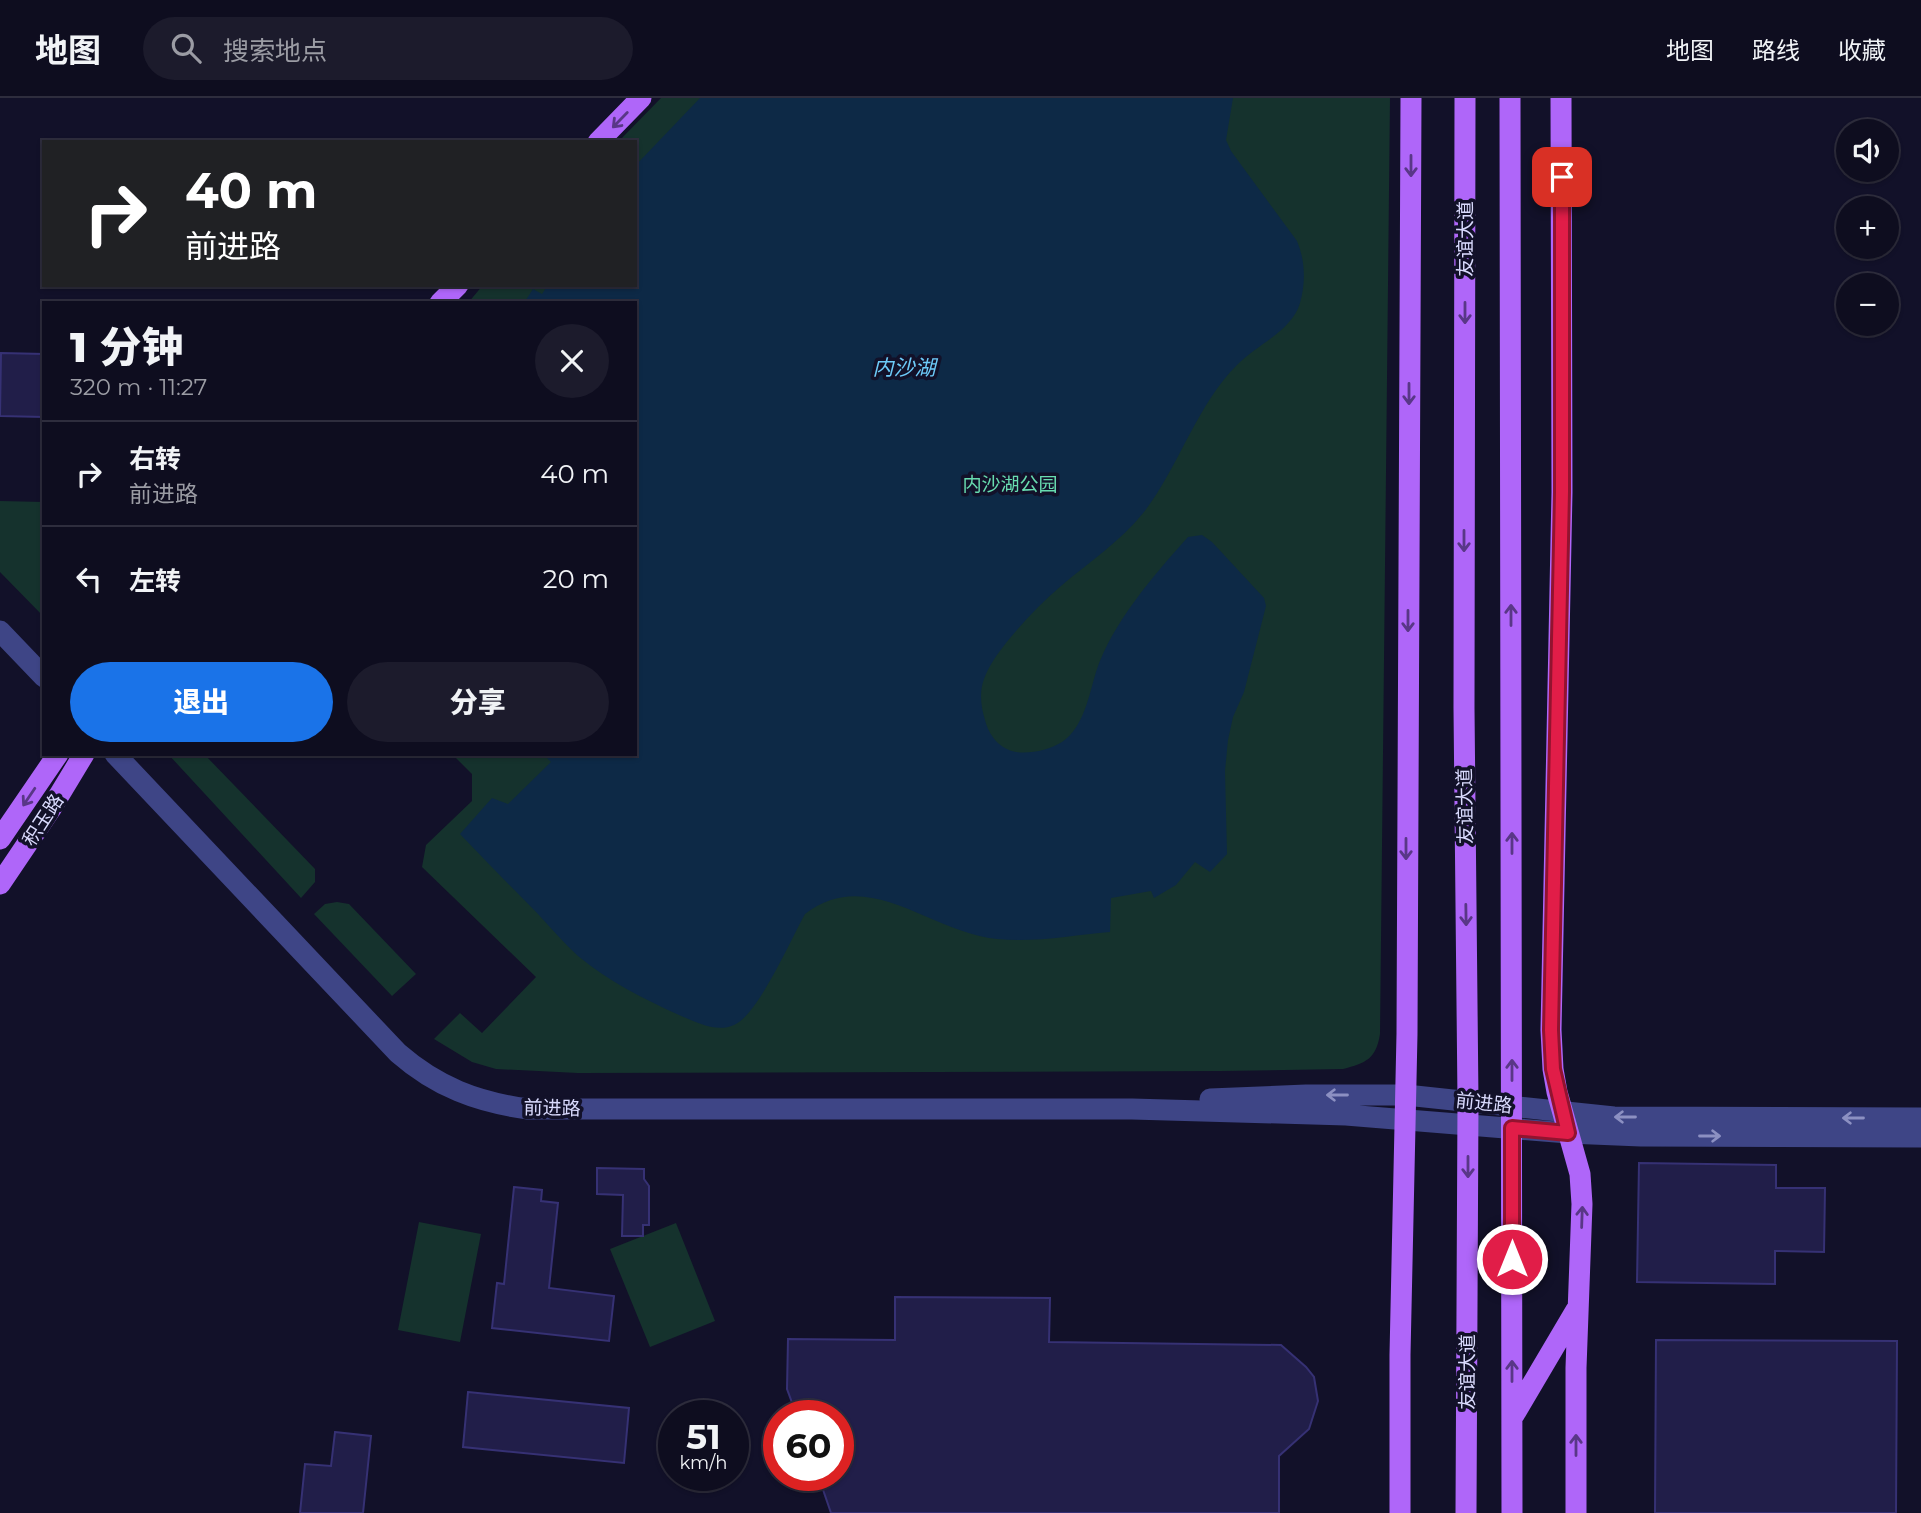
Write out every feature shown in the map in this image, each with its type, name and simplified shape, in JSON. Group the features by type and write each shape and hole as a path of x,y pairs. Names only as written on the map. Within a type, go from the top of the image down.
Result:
{"main road":[{"path":"600,140 641,98"},
{"path":"1400,1513 1400,1355 1406,1095 1411,98"},
{"name":"友谊大道","path":"1465,98 1464,708 1468,1101 1466,1513"},
{"path":"1510,98 1512,1513"},
{"path":"1562,98 1562,492 1551,1030 1553,1069 1580,1174 1582,1204 1576,1368 1576,1513"},
{"path":"442,301 456,287"},
{"name":"积玉路","path":"0,839 57,756"},
{"name":"积玉路","path":"0,884 83,756"},
{"path":"1513,1416 1578,1306"}],"street":[{"path":"0,631 42,675"},
{"name":"前进路","path":"117,756 398,1053 419,1071 467,1096 504,1106 528,1109 1132,1109 1346,1115 1512,1128 1615,1117 1921,1118"},
{"name":"前进路","path":"1132,1109 1249,1096 1406,1095 1512,1105 1566,1123 1641,1136 1921,1137"}],"green space":[{"name":"内沙湖","path":"661,98 1390,98 1380,1034 1376,1049 1369,1059 1343,1069 578,1073 496,1069 472,1062 434,1039 460,1013 482,1033 536,977 422,867 426,845 472,801 472,774 454,756 637,756 637,301 470,301 481,287 637,287 637,140 620,140"},
{"path":"0,501 42,502 42,615 0,572"},
{"path":"170,756 206,756 315,869 315,882 301,898"},
{"path":"325,904 349,904 416,974 392,996 314,914"},
{"path":"419,1222 481,1234 460,1342 398,1330"},
{"path":"676,1223 715,1321 650,1347 610,1249"}],"water":[{"name":"内沙湖","path":"700,98 1233,98 1226,140 1231,151 1297,241 1302,256 1303,287 1296,313 1282,330 1245,358 1223,380 1144,512 1115,542 1054,592 1026,620 994,660 981,689 987,726 996,741 1005,748 1016,752 1034,752 1062,742 1081,719 1096,672 1112,636 1148,583 1188,537 1202,535 1212,542 1264,598 1266,606 1244,692 1233,717 1228,740 1225,771 1227,854 1210,872 1195,862 1176,885 1154,898 1151,891 1111,898 1110,932 1040,939 997,939 972,934 876,899 853,896 829,901 805,914 753,1007 734,1025 720,1028 699,1023 666,1009 602,974 578,956 460,834 492,798 508,804 551,762 545,756 637,756 637,301 525,301 533,289 542,294 547,287 637,287 637,164"}],"building":[{"path":"1,353 42,354 42,417 0,416"},
{"path":"1639,1163 1776,1165 1776,1188 1825,1188 1824,1252 1775,1251 1775,1284 1637,1282"},
{"path":"597,1168 644,1169 644,1179 649,1186 649,1225 643,1225 643,1236 622,1236 623,1195 597,1194"},
{"path":"514,1187 542,1190 541,1201 558,1203 549,1288 614,1296 609,1341 492,1328 497,1283 504,1284"},
{"path":"895,1297 1050,1298 1049,1342 1281,1345 1314,1377 1318,1401 1309,1429 1279,1456 1279,1513 831,1513 823,1491 854,1491 854,1400 791,1400 787,1389 788,1339 895,1340"},
{"path":"1656,1340 1897,1341 1896,1513 1655,1513"},
{"path":"468,1392 629,1408 624,1463 463,1447"},
{"path":"335,1432 371,1436 363,1513 300,1513 305,1464 331,1466"}],"route":[{"path":"1512,1259 1512,1128 1568,1133 1553,1069 1551,1030 1562,492 1562,177"}],"park label":[{"name":"内沙湖公园","path":"1010,484"}]}
